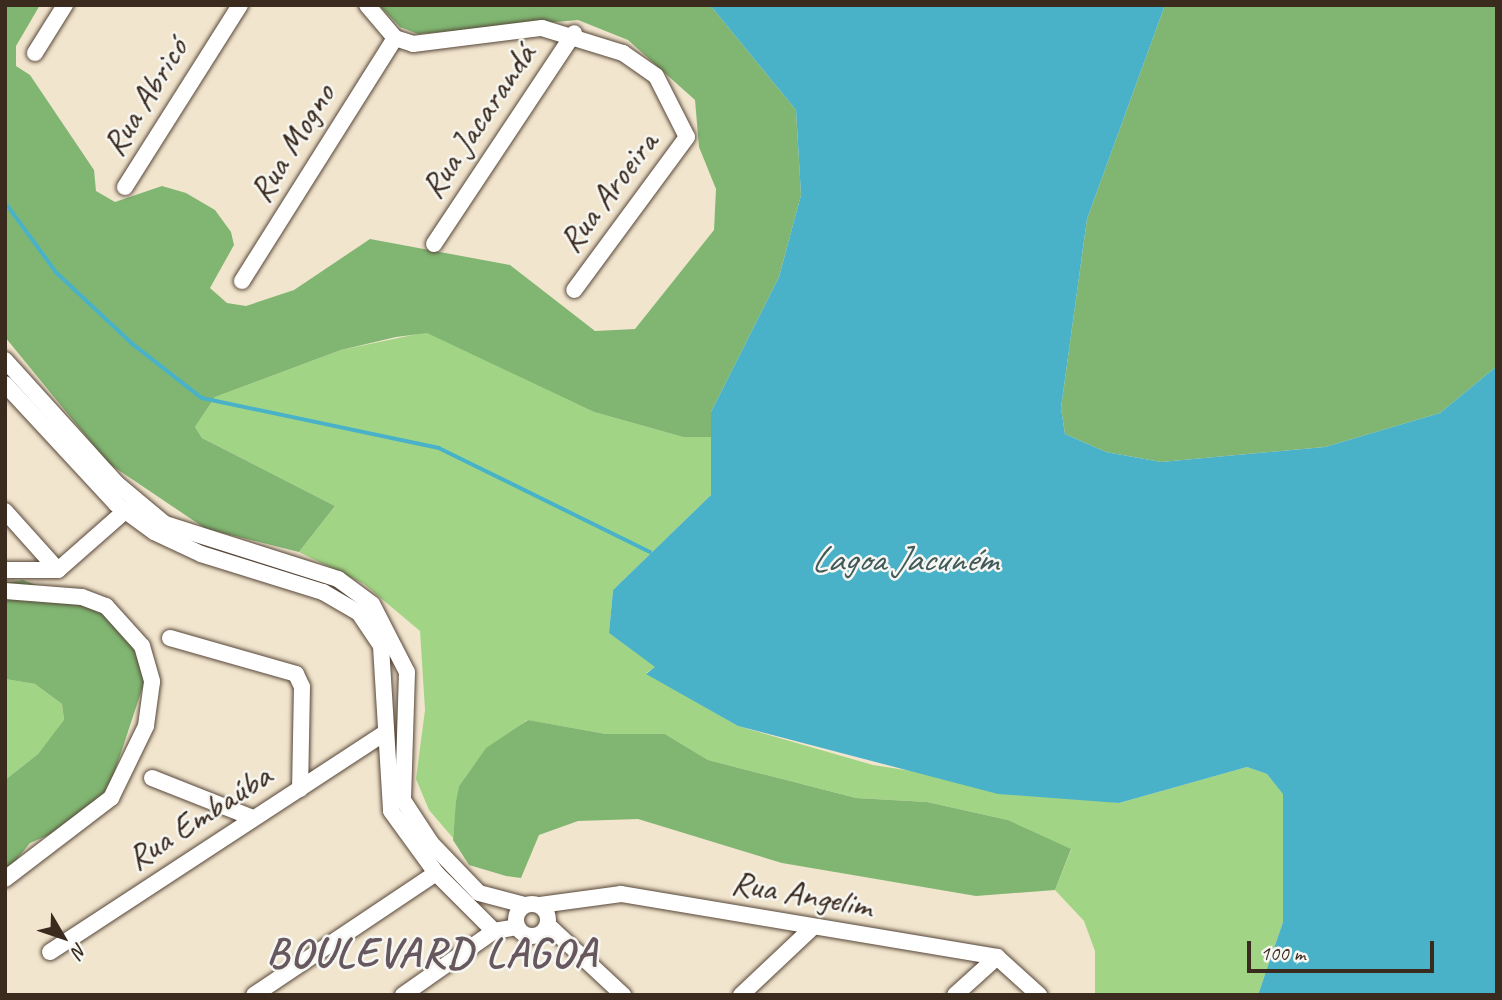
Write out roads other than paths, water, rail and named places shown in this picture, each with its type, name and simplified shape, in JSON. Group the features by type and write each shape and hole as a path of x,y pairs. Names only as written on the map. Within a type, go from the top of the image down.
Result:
{"street":[{"path":"35,53 65,5"},
{"name":"Rua Abricó","path":"125,187 240,5"},
{"path":"367,5 395,38 430,44 488,30 574,33"},
{"name":"Rua Aroeira","path":"574,33 642,64 687,131 683,146 574,290"},
{"name":"Rua Jacarandá","path":"434,244 574,33"},
{"name":"Rua Mogno","path":"242,281 395,38"},
{"path":"5,360 117,484 165,524 338,579 372,604 407,672 403,800 431,843 479,893 532,905 548,925 623,995"},
{"path":"5,384 125,511 201,554 323,592 359,613 381,646 383,734 390,811 436,873 494,930"},
{"path":"5,511 58,570"},
{"path":"5,570 58,570 125,511"},
{"path":"5,591 82,597 106,606 142,646 152,682 146,726 111,798 5,879"},
{"path":"170,638 296,674 303,687 300,789"},
{"name":"Rua Embaúba","path":"50,952 383,734"},
{"path":"152,778 253,818"},
{"path":"254,995 436,873"},
{"name":"Rua Angelim","path":"532,905 621,894 997,957"},
{"path":"517,927 532,905"},
{"path":"403,995 494,930 517,927 534,936 548,925"},
{"path":"741,995 812,928"},
{"path":"955,995 997,957 1039,995"}],"water":[{"name":"Lagoa Jacuném","path":"710,5 1165,5 1087,219 1061,408 1065,434 1106,452 1161,462 1325,447 1440,413 1497,366 1497,995 1258,995 1283,922 1283,794 1267,774 1247,767 1119,803 998,794 738,726 646,674 655,667 609,633 613,590 711,495 711,412 779,277 801,195 796,110"}],"waterway":[{"path":"5,202 57,273 134,345 202,398 439,448 650,552"}],"district":[{"name":"BOULEVARD LAGOA","path":"432,953"}]}
